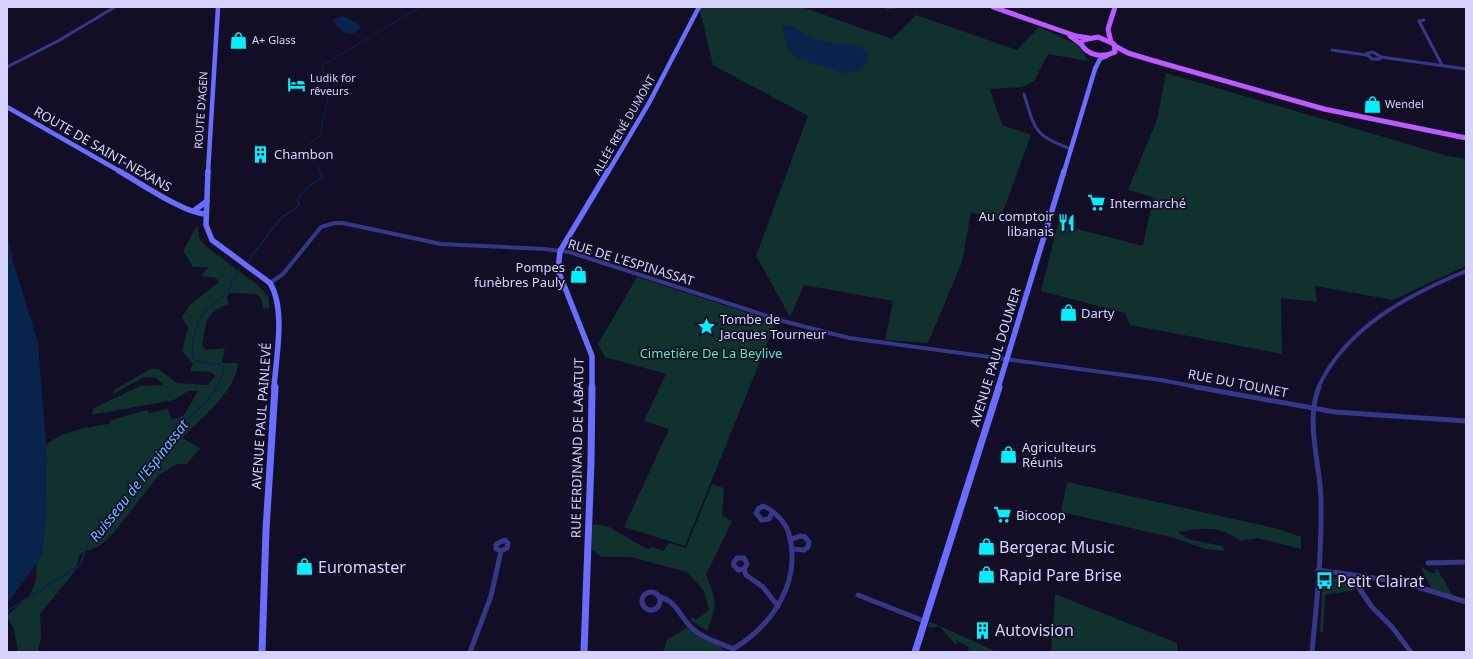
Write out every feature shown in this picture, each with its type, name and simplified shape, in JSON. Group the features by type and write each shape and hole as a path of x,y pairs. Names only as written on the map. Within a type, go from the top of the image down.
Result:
{"main road":[{"name":"ROUTE D'AGEN","path":"206,213 218,7"},
{"name":"ALLÉE RENÉ DUMONT","path":"560,251 649,103 699,7"},
{"path":"988,7 1072,37 1081,44 1093,58 1095,69"},
{"path":"993,7 1076,36 1091,37 1111,42"},
{"path":"1115,7 1108,28 1109,39 1115,46 1128,53 1293,102 1466,138"},
{"path":"1081,44 1083,40 1101,35 1108,28"},
{"path":"1095,69 1100,59 1109,55 1116,49 1115,46"},
{"path":"1089,53 1127,55 1151,60"},
{"name":"AVENUE PAUL DOUMER","path":"915,652 1007,360 1095,69"},
{"name":"ROUTE DE SAINT-NEXANS","path":"7,107 192,210 206,213"},
{"path":"192,210 207,201"},
{"name":"AVENUE PAUL PAINLEVÉ","path":"206,213 206,225 212,240 270,284 275,291 278,302 279,324 267,523 262,652"},
{"name":"RUE FERDINAND DE LABATUT","path":"560,251 558,270 592,356 591,462 584,652"}],"street":[{"path":"7,67 64,38 116,7"},
{"path":"887,7 894,7"},
{"path":"1424,20 1419,21 1442,65"},
{"path":"1332,50 1366,55 1376,60 1381,57"},
{"path":"1366,55 1368,52 1373,52 1381,57 1466,69"},
{"path":"1024,94 1036,131 1046,140 1071,149"},
{"name":"RUE DE L'ESPINASSAT","path":"270,284 283,274 321,227 335,223 343,223 441,244 560,251 586,257 817,331 849,338 1007,360"},
{"path":"1312,652 1318,570 1321,496 1315,400 1326,371 1348,342 1361,328 1401,300 1466,271"},
{"name":"RUE DU TOUNET","path":"1007,360 1161,380 1315,409 1379,416 1466,421"},
{"path":"660,597 673,602 692,628 701,635 733,650 739,646 765,624 778,606 783,596 792,566 792,550 787,527 780,517 772,513"},
{"path":"790,540 800,536 806,537 809,542 808,547 804,550 792,550"},
{"path":"470,652 491,596 501,551"},
{"path":"1428,563 1466,562"},
{"path":"744,569 746,575 763,587 778,606"},
{"path":"1318,570 1402,582 1466,602"},
{"path":"1350,575 1372,607 1392,627 1411,652"},
{"path":"858,595 924,621"}],"green space":[{"path":"699,7 802,7 892,39 916,15 1017,50 1039,27 1078,45 1088,61 1048,54 1034,81 1022,87 990,89 1002,125 1031,135 1000,220 971,212 962,262 928,343 885,340 893,301 804,285 790,317 756,256 808,116 713,65"},
{"path":"1166,73 1448,156 1466,159 1466,266 1393,300 1315,286 1317,302 1281,298 1282,354 1130,325 1125,313 1041,291 1058,224 1143,246 1153,197 1128,190 1157,120"},
{"path":"197,225 200,240 207,247 259,286 269,298 269,309 263,308 261,298 257,294 229,293 227,298 229,304 221,307 211,314 206,324 202,346 206,350 225,348 222,363 238,363 236,373 225,394 182,438 200,448 187,464 177,464 159,475 115,531 101,545 80,554 75,571 40,614 41,636 38,652 18,652 14,629 7,616 30,595 36,580 46,445 68,433 84,428 109,424 111,420 147,410 149,413 168,409 172,420 184,415 198,391 188,391 174,400 91,415 94,408 140,386 163,385 157,378 144,377 113,394 114,390 150,369 158,369 177,383 208,385 215,376 211,372 190,371 193,364 182,351 188,328 182,317 190,305 219,282 216,278 201,276 208,267 193,267 183,251"},
{"name":"Cimetière De La Beylive","path":"637,277 776,322 685,546 624,527 669,429 644,421 666,374 605,357 598,344"},
{"path":"1067,482 1279,529 1301,537 1301,549 1258,538 1240,541 1225,532 1218,530 1195,529 1178,532 1188,539 1222,546 1225,551 1205,549 1171,537 1061,512"},
{"path":"712,484 724,488 722,516 732,521 706,575 713,592 715,603 707,631 690,620 693,617 696,620 709,610 704,591 687,572 631,557 601,557 592,550 592,527 594,524 609,527 647,549 653,547 663,551 669,543 686,548"},
{"path":"1420,566 1431,573 1435,573 1436,567 1453,596 1432,589"},
{"path":"1325,575 1347,579 1355,590 1325,595 1323,633 1320,631 1323,576"},
{"path":"1055,594 1177,643 1177,652 1051,652"},
{"path":"931,622 997,652 968,652 969,647 957,641 956,645 939,626 931,628 928,626"},
{"path":"688,627 718,644 725,652 663,652 667,640"}],"water":[{"path":"340,16 352,20 361,28 352,34 346,33 333,21"},
{"path":"784,25 799,29 811,37 821,41 852,45 863,49 869,53 868,62 861,70 842,73 801,60 791,54 787,47 782,27"},
{"path":"7,233 13,261 38,343 47,457 46,518 42,556 7,604"}],"waterway":[{"name":"Ruisseau de l'Espinassat","path":"320,172 317,165 302,155 304,148 321,135 322,123 329,92 323,72 323,65 420,7"},
{"name":"Ruisseau de l'Espinassat","path":"249,262 252,255 282,217 296,208 299,203 297,200 309,186 318,181 322,176 320,171"},
{"name":"Ruisseau de l'Espinassat","path":"217,388 223,371 223,365 199,362 192,357 193,339 199,320 206,310 227,293 239,268"},
{"name":"Ruisseau de l'Espinassat","path":"7,611 80,565 89,541 98,528 146,476 176,430 208,400 217,387"}],"place":[{"name":"A+ Glass","path":"239,40"},
{"name":"Ludik for rêveurs","path":"297,84"},
{"name":"Wendel","path":"1372,104"},
{"name":"Chambon","path":"261,154"},
{"name":"Intermarché","path":"1097,203"},
{"name":"Au comptoir libanais","path":"1067,223"},
{"name":"Pompes funèbres Pauly","path":"578,274"},
{"name":"Darty","path":"1068,313"},
{"name":"Tombe de Jacques Tourneur","path":"707,326"},
{"name":"Agriculteurs Réunis","path":"1009,454"},
{"name":"Biocoop","path":"1003,515"},
{"name":"Bergerac Music","path":"986,547"},
{"name":"Euromaster","path":"305,567"},
{"name":"Rapid Pare Brise","path":"986,575"},
{"name":"Petit Clairat","path":"1324,581"},
{"name":"Autovision","path":"982,630"}]}
